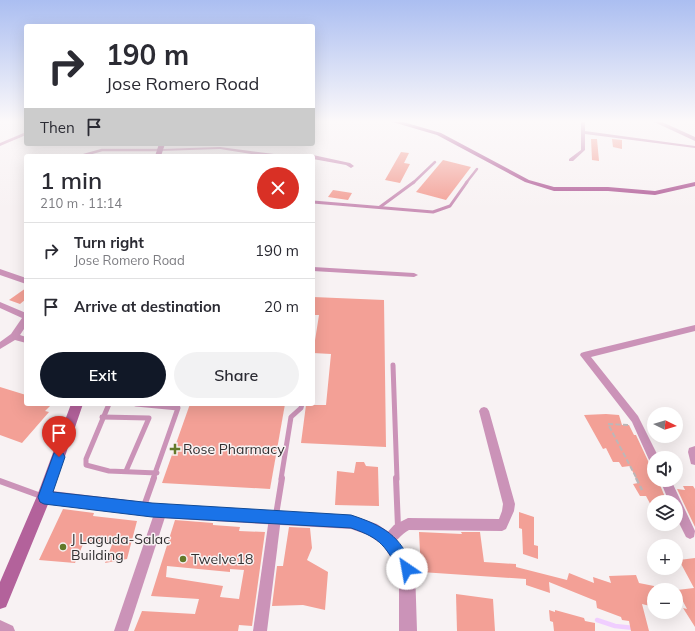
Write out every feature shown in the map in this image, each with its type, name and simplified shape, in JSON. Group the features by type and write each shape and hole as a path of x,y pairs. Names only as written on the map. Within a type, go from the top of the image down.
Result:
{"main road":[{"path":"470,150 528,181 554,189 608,189 655,193 695,184"},
{"path":"0,601 44,497 76,406"}],"street":[{"path":"237,150 260,154"},
{"path":"571,160 582,150"},
{"path":"315,157 348,164 350,166"},
{"path":"315,269 414,275"},
{"path":"0,272 24,280"},
{"path":"0,305 24,315"},
{"path":"0,346 14,336 24,322"},
{"path":"651,451 635,418 584,355 695,328"},
{"path":"14,336 24,339"},
{"path":"44,497 161,511 351,522 393,534 408,524 502,525 508,511 509,504 484,411"},
{"path":"695,450 693,452 695,460"},
{"path":"121,631 161,511"},
{"path":"260,631 275,518"},
{"path":"683,518 690,533"},
{"path":"393,534 407,569 408,631"},
{"path":"0,627 8,631"}],"lane":[{"path":"88,154 100,150"},
{"path":"380,207 407,189 435,162"},
{"path":"315,202 433,212 450,206 477,169"},
{"path":"393,365 393,534"},
{"path":"108,406 102,417 86,459 86,465 90,468 102,470 157,473"},
{"path":"143,509 157,473 178,408 157,406"},
{"path":"275,518 291,417 302,406"},
{"path":"102,417 149,418 126,471"},
{"path":"0,482 44,497"}],"path":[{"path":"638,425 608,424 642,490"}],"building":[{"path":"592,150 598,150 599,161 592,160"},
{"path":"401,152 409,153 404,163 410,164 400,183 385,180"},
{"path":"443,160 471,167 446,200 416,192"},
{"path":"333,190 352,193 348,200 328,197"},
{"path":"24,289 24,301 20,304 9,300"},
{"path":"315,297 384,300 386,447 301,443 306,406 326,405 331,354 315,353 315,340 319,315 315,315"},
{"path":"0,387 24,394 24,406 50,406 45,411 49,412 22,443 0,435"},
{"path":"189,406 285,406 270,489 162,483"},
{"path":"584,415 619,415 622,425 629,425 634,435 636,435 647,459 647,487 661,487 664,495 647,495 647,498 646,496 640,496 633,484 638,483 630,466 622,467 619,462 613,462 606,448 603,449"},
{"path":"356,462 364,462 366,466 378,467 379,506 335,505 337,471 354,473"},
{"path":"683,486 693,486 695,489 695,527 683,502 683,495 680,495 677,489 685,490"},
{"path":"63,509 94,513 93,516 137,521 127,559 105,563 113,542 84,542 75,563 39,560"},
{"path":"519,512 534,517 534,545 538,546 538,559 523,554 522,529 519,528"},
{"path":"175,520 240,527 239,531 265,532 252,626 239,625 238,631 134,631 142,611 195,614 199,599 151,596","holes":["167,566 230,572 230,569 244,570 239,599 220,597 223,586 166,577"]},
{"path":"289,527 310,528 312,548 307,560 328,572 325,610 303,605 272,606 277,566 283,566"},
{"path":"419,532 462,534 461,532 480,532 484,562 516,564 516,567 567,580 569,573 594,583 593,577 611,583 609,576 636,575 639,583 647,585 647,605 642,604 649,631 631,631 629,621 622,620 621,617 597,608 596,601 549,582 550,593 526,585 526,579 421,572"},
{"path":"695,558 695,627 683,608 687,609 683,601 683,589 694,588 683,567 683,560"},
{"path":"456,594 493,599 495,631 457,631"},
{"path":"549,610 555,612 555,610 584,618 585,621 595,623 595,631 554,631 553,622 550,621"}],"waterway":[{"path":"597,620 615,626 634,628"}],"place":[{"name":"Rose Pharmacy","path":"175,449"},
{"name":"J Laguda-Salac Building","path":"63,547"},
{"name":"Twelve18","path":"183,559"}],"route":[{"path":"59,457 44,497 152,510 351,522 372,529 388,540 407,569"}]}
